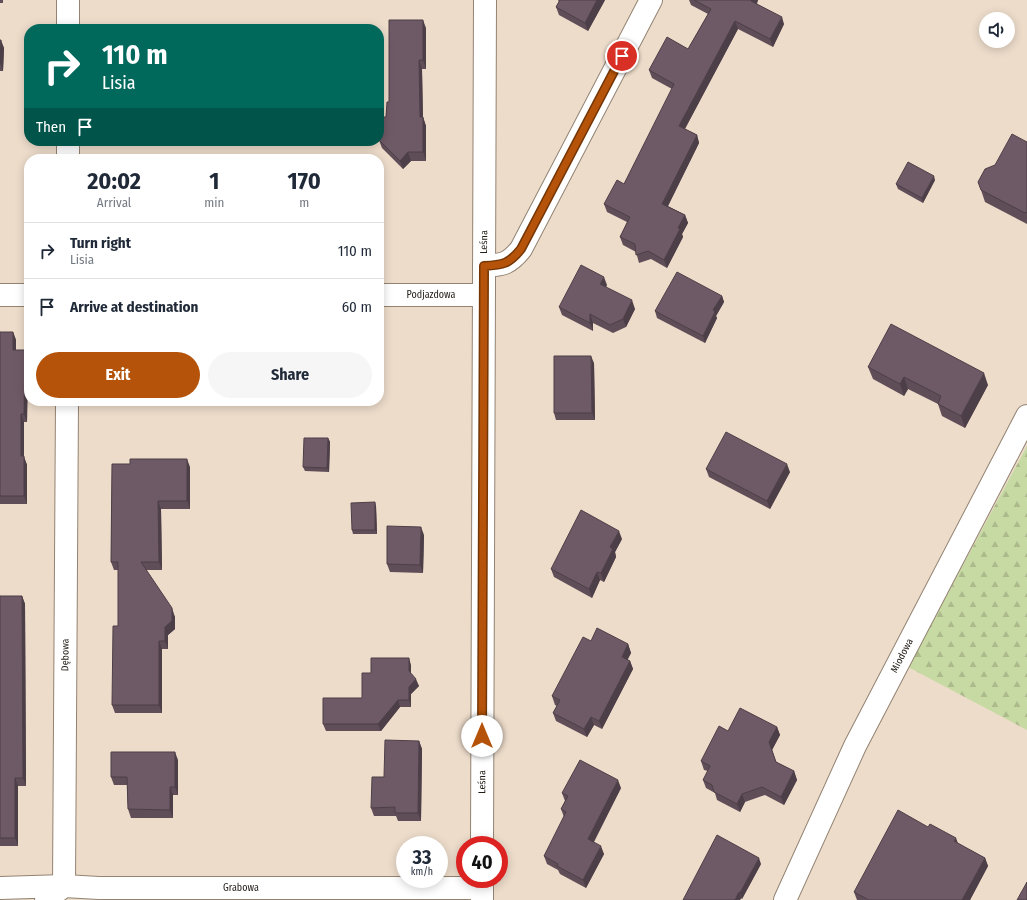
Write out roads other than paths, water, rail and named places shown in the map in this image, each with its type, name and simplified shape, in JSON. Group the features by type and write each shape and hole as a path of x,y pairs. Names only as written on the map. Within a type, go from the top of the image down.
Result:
{"street":[{"path":"68,0 68,24"},
{"name":"Leśna","path":"482,836 485,0"},
{"path":"484,266 500,266 512,260 521,249 651,0"},
{"path":"0,295 24,295"},
{"name":"Podjazdowa","path":"384,295 484,295"},
{"name":"Dębowa","path":"64,886 67,406"},
{"name":"Miodowa","path":"785,900 856,746 1027,416"},
{"path":"46,900 64,886"},
{"name":"Grabowa","path":"0,888 64,886 99,888 482,889"}]}
